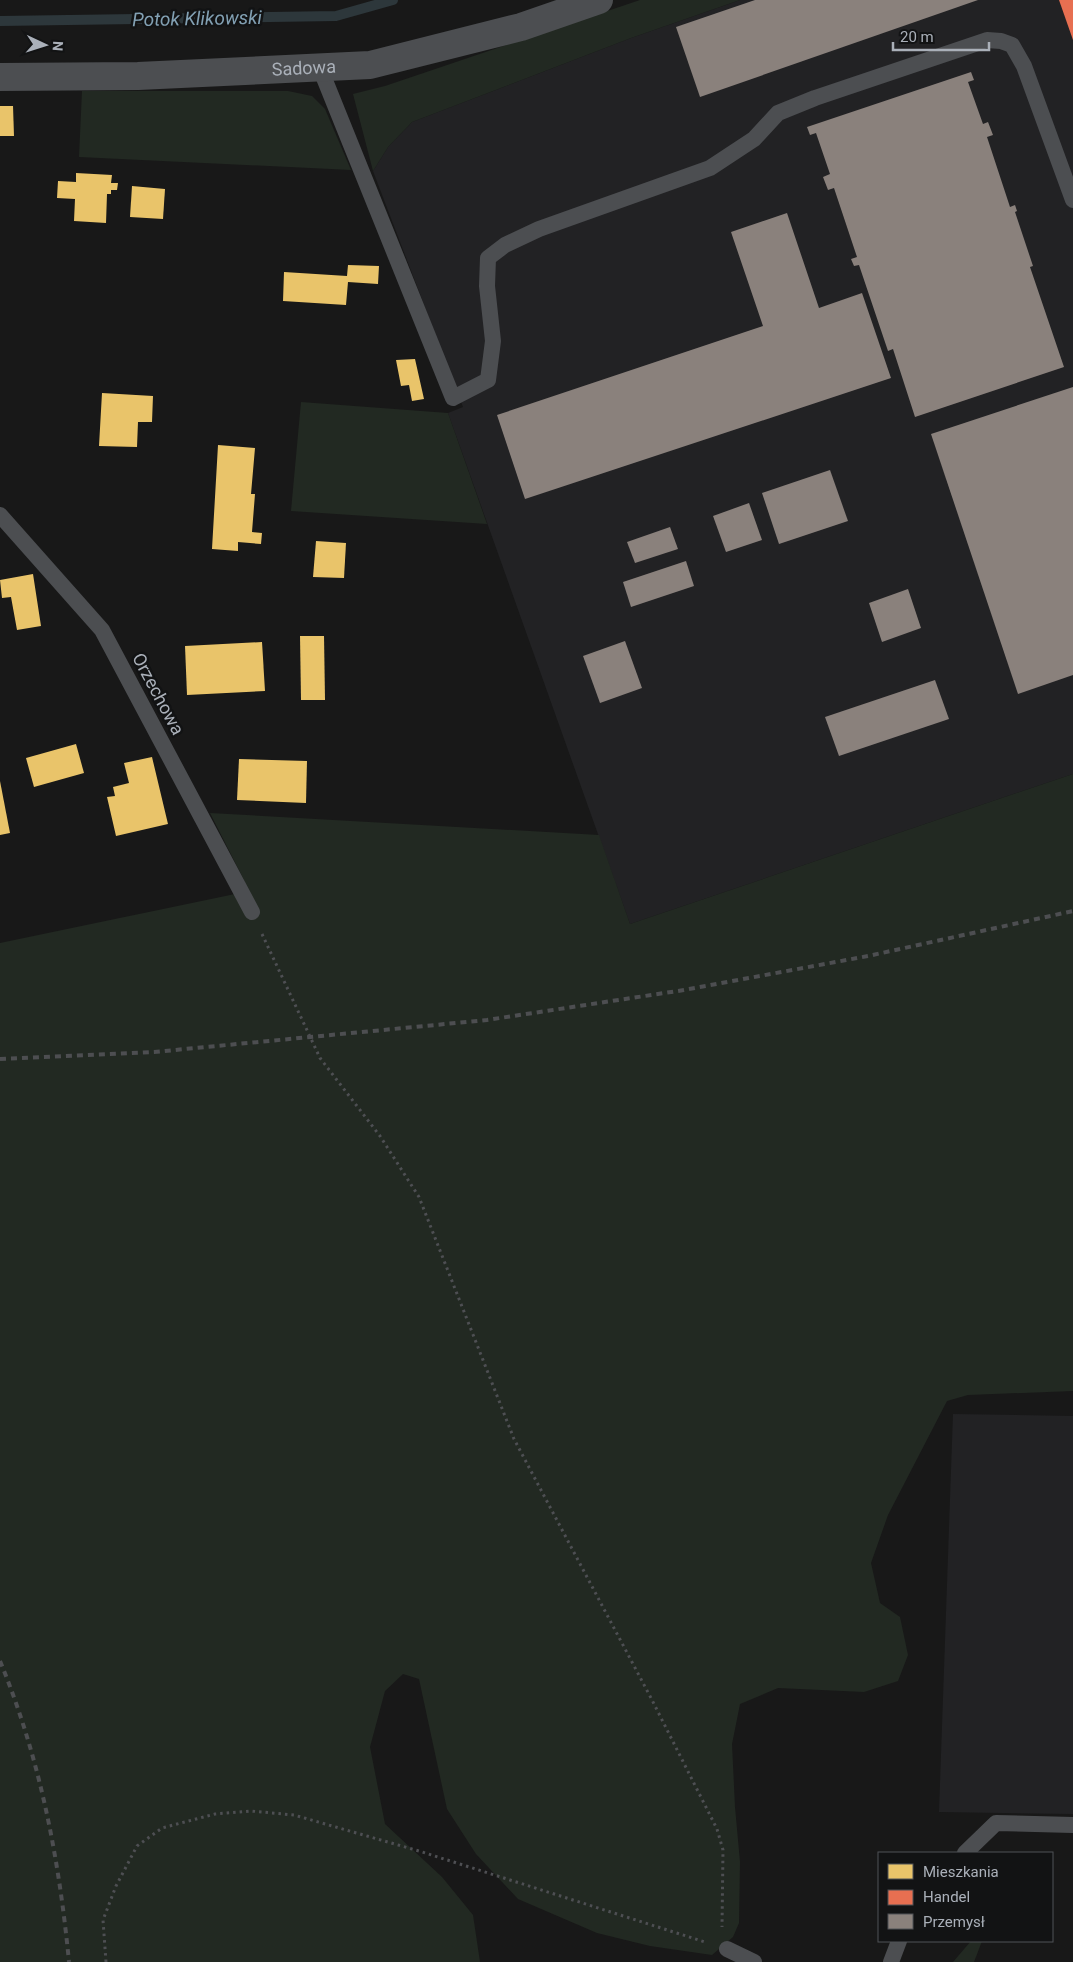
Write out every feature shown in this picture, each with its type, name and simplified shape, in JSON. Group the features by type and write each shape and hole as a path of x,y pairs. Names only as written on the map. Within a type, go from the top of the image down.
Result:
{"street":[{"name":"Sadowa","path":"0,77 138,76 370,65 521,27 599,0"}],"lane":[{"path":"320,68 453,398 488,380 493,341 488,286 488,258 505,245 539,229 710,168 754,139 778,113 815,98 987,40 1001,41 1012,45 1024,66 1073,200"},
{"name":"Orzechowa","path":"0,515 102,630 252,912"},
{"path":"966,1852 996,1823 1073,1825"},
{"path":"891,1962 899,1942"},
{"path":"727,1949 754,1962"}],"path":[{"path":"252,912 320,1058 380,1136 419,1196 514,1439 651,1698 717,1829 722,1850 720,1921 727,1949"},
{"path":"106,1962 103,1920 116,1886 137,1846 162,1828 215,1814 251,1811 294,1815 409,1848 727,1949"}],"shaded area":[{"path":"640,0 740,0 631,38 412,122 388,147 373,171 353,94 385,86"},
{"path":"740,0 1073,0 1073,774 630,924 448,413 463,407 373,171 388,147 412,122 631,38"},
{"path":"82,91 288,91 312,96 325,109 351,170 79,157"},
{"path":"301,402 448,413 487,524 291,511"},
{"path":"1073,774 1073,1391 968,1395 947,1401 888,1515 871,1563 880,1603 900,1617 908,1655 898,1681 864,1692 778,1688 740,1704 732,1744 740,1862 739,1923 733,1937 712,1955 650,1946 597,1933 518,1899 476,1854 447,1809 419,1679 403,1674 385,1691 370,1747 385,1824 442,1877 473,1915 480,1962 0,1962 0,943 235,894 245,882 210,813 599,835 630,924"},
{"path":"953,1414 1073,1416 1073,1814 939,1812"},
{"path":"970,1942 982,1942 974,1962 953,1962"}],"building: Mieszkania":[{"path":"0,106 13,106 14,136 0,136"},
{"path":"76,173 112,175 111,183 118,183 117,190 111,190 111,194 107,194 106,223 74,221 75,199 57,198 58,181 76,182"},
{"path":"132,186 165,189 163,219 130,217"},
{"path":"348,265 379,266 378,284 348,282 346,305 283,301 284,272 347,276"},
{"path":"415,359 424,399 412,401 409,385 401,386 396,360"},
{"path":"102,393 153,396 152,422 138,422 137,447 99,446"},
{"path":"218,445 255,448 251,494 255,494 252,532 262,533 261,544 238,542 238,551 212,549"},
{"path":"316,541 346,543 344,578 313,577"},
{"path":"33,574 41,626 17,630 11,597 2,598 0,580"},
{"path":"300,636 324,636 325,700 301,700"},
{"path":"262,642 265,691 187,695 185,646"},
{"path":"76,744 84,773 34,787 26,758"},
{"path":"152,757 168,824 116,836 107,797 115,796 113,787 129,783 124,763"},
{"path":"239,759 307,761 306,803 237,800"},
{"path":"0,781 10,833 0,835"}],"building: Handel":[{"path":"1059,0 1073,0 1073,40"}],"building: Przemysł":[{"path":"755,0 978,0 700,97 676,27"},
{"path":"971,72 974,80 968,82 983,124 988,122 993,135 987,137 1010,207 1015,205 1017,211 1015,212 1033,266 1030,267 1064,367 915,417 893,349 888,351 859,265 854,266 851,259 857,257 834,188 828,190 823,177 830,174 816,133 810,135 807,127"},
{"path":"787,213 819,308 862,293 891,378 525,499 497,415 763,326 731,232"},
{"path":"1073,387 1073,675 1018,694 931,434"},
{"path":"830,470 848,521 779,544 762,493"},
{"path":"749,503 762,540 726,552 713,516"},
{"path":"670,527 678,549 635,563 627,542"},
{"path":"686,561 694,586 631,607 623,582"},
{"path":"908,589 921,628 882,642 869,603"},
{"path":"625,641 642,688 600,703 583,656"},
{"path":"935,680 949,719 839,756 825,717"}],"waterway":[{"name":"Potok Klikowski","path":"0,21 336,16 393,0"}],"railway":[{"path":"0,1059 154,1052 487,1020 684,990 868,956 1073,911"},
{"path":"0,1661 26,1734 46,1809 60,1885 69,1962"}]}
